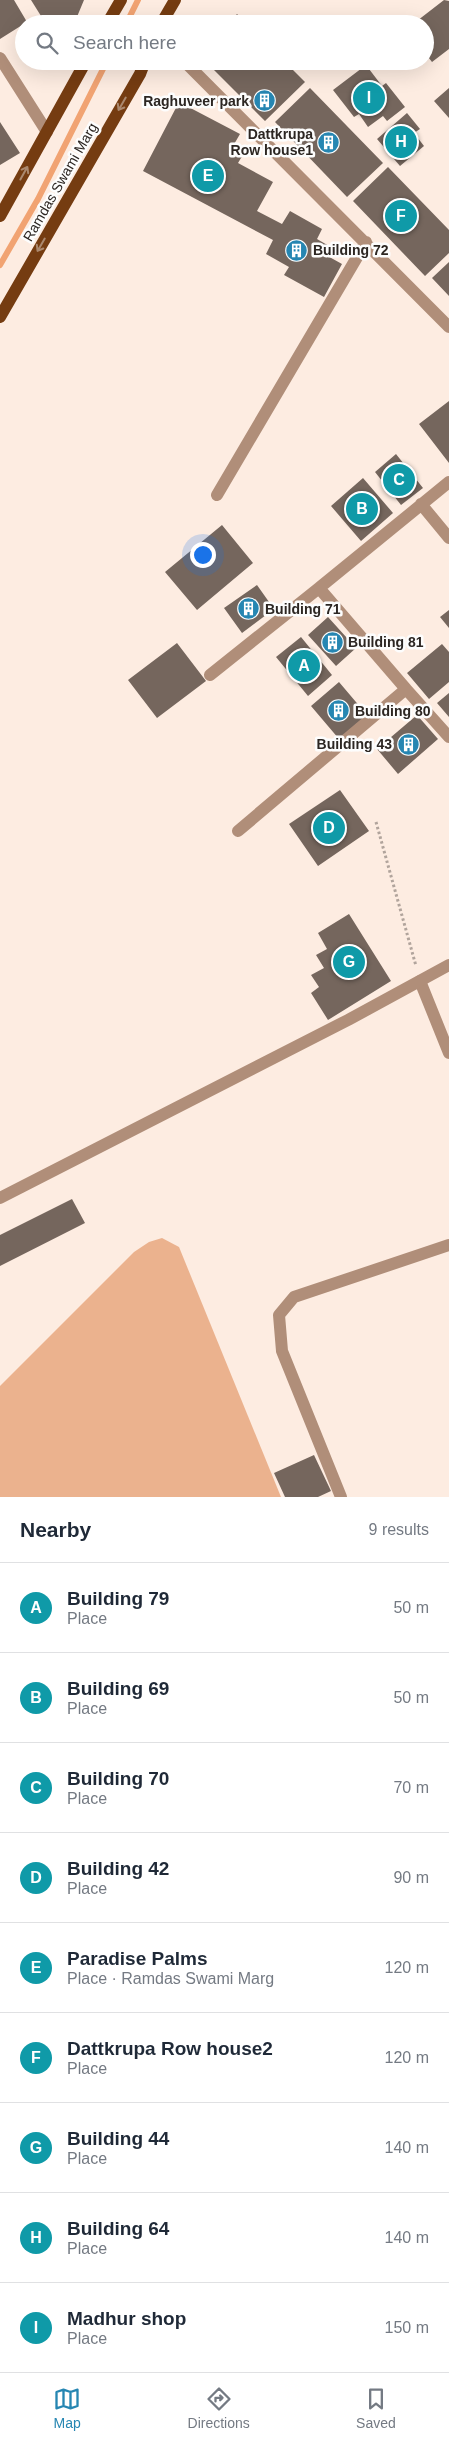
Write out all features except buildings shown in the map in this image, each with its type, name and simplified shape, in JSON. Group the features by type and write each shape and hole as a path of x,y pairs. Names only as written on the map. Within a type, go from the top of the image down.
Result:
{"main road":[{"path":"112,15 121,0"},
{"path":"166,15 175,0"},
{"path":"0,216 81,70"},
{"name":"Ramdas Swami Marg","path":"0,317 142,70"}],"street":[{"path":"0,58 47,132"},
{"path":"193,70 449,327"},
{"path":"217,495 366,242"},
{"path":"210,675 449,482"},
{"path":"421,504 449,538"},
{"path":"319,588 449,737"},
{"path":"238,832 406,689"},
{"path":"0,1198 449,965"},
{"path":"420,981 449,1053"},
{"path":"341,1497 282,1351 279,1315 294,1297 449,1245"}],"path":[{"path":"376,822 420,981"}],"shaded area":[{"path":"162,1238 179,1247 281,1497 0,1497 0,1386 134,1252 149,1242"}],"waterway":[{"path":"130,15 138,0"},
{"path":"0,265 38,199 102,70"}],"place":[{"name":"Madhur shop","path":"369,98"},
{"name":"Raghuveer park","path":"265,101"},
{"name":"Dattkrupa Row house1","path":"329,142"},
{"name":"Building 64","path":"401,142"},
{"name":"Paradise Palms","path":"208,176"},
{"name":"Dattkrupa Row house2","path":"401,216"},
{"name":"Building 72","path":"297,250"},
{"name":"Building 70","path":"399,480"},
{"name":"Building 69","path":"362,509"},
{"name":"Building 71","path":"249,609"},
{"name":"Building 81","path":"332,642"},
{"name":"Building 79","path":"304,666"},
{"name":"Building 80","path":"339,711"},
{"name":"Building 43","path":"408,744"},
{"name":"Building 42","path":"329,828"},
{"name":"Building 44","path":"349,962"}]}
